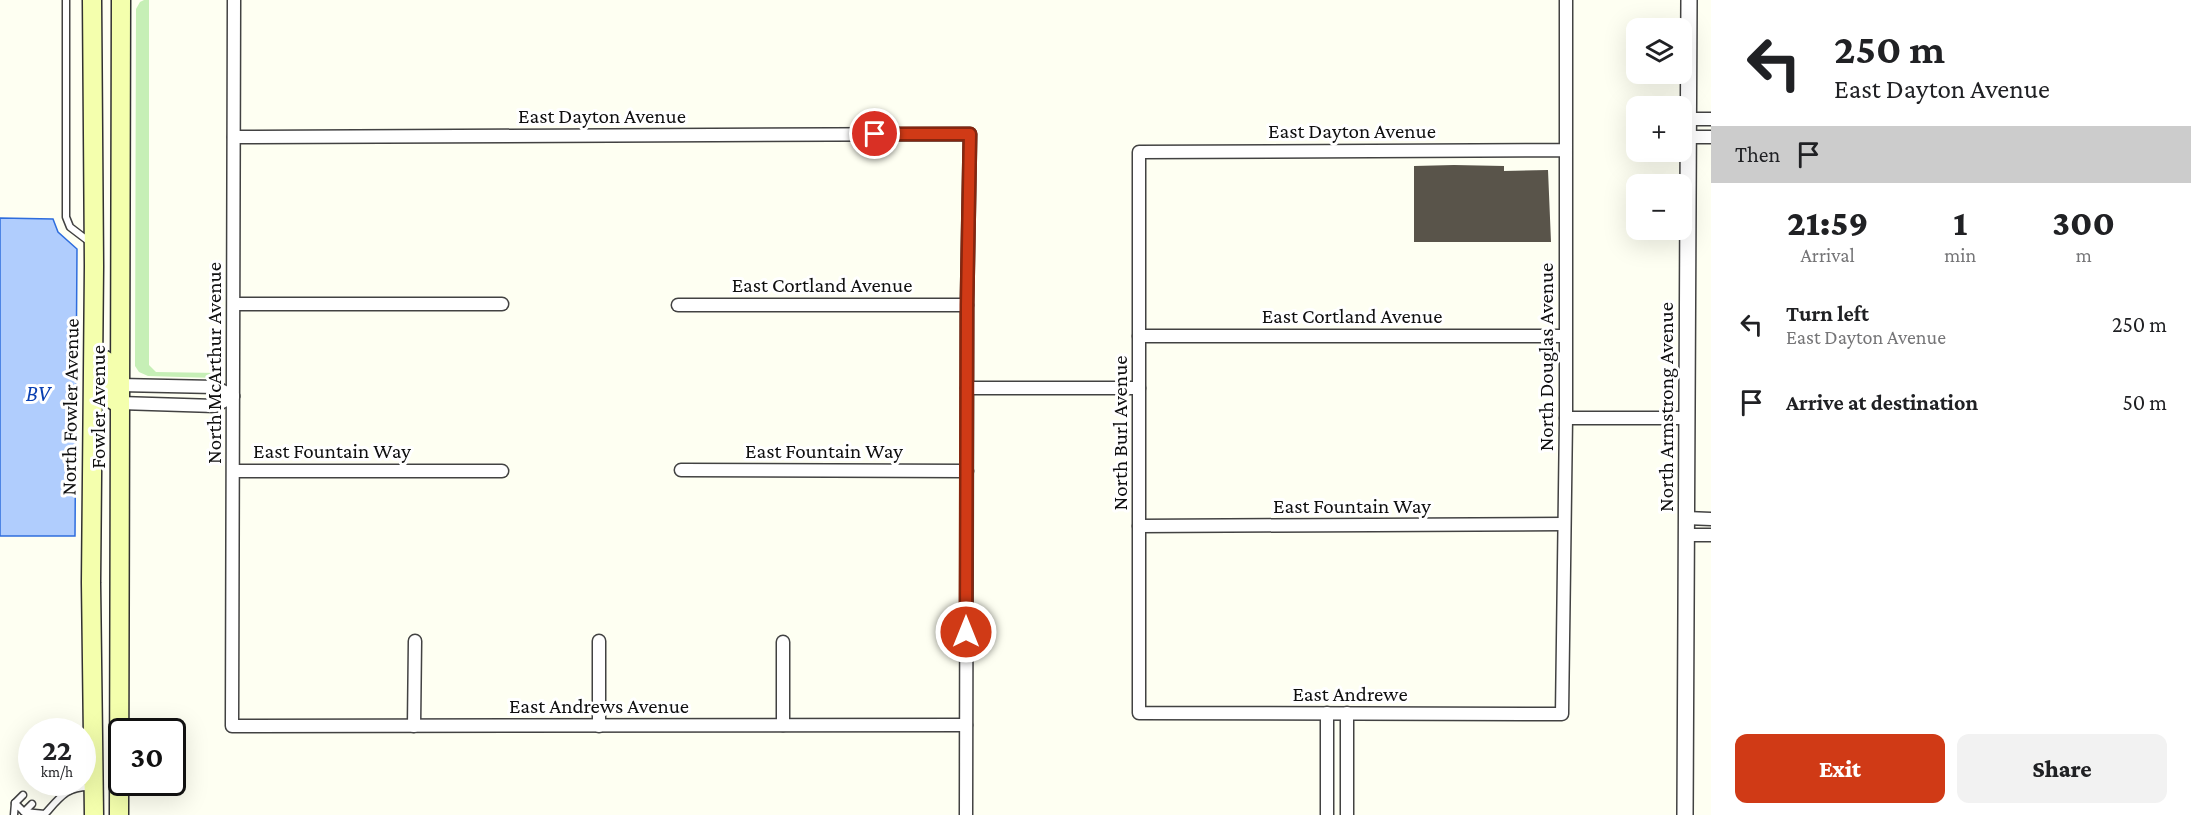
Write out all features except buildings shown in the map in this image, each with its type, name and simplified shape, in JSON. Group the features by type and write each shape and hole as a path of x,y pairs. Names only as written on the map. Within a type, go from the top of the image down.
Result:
{"main road":[{"name":"North Fowler Avenue","path":"88,718 94,266 92,0"},
{"name":"Fowler Avenue","path":"119,815 121,0"},
{"path":"94,266 104,280 105,383 110,398 120,403"},
{"name":"North Fowler Avenue","path":"93,796 94,815"}],"street":[{"name":"North McArthur Avenue","path":"232,726 234,0"},
{"name":"North Douglas Avenue","path":"1562,714 1566,418 1566,0"},
{"name":"North Armstrong Avenue","path":"1689,0 1689,96"},
{"path":"1692,119 1711,119"},
{"name":"East Dayton Avenue","path":"234,137 970,134 967,305"},
{"path":"1692,137 1711,137"},
{"name":"East Dayton Avenue","path":"1139,152 1566,150"},
{"name":"North Burl Avenue","path":"1139,152 1139,713"},
{"name":"North Armstrong Avenue","path":"1685,815 1689,162"},
{"path":"234,304 502,304"},
{"name":"East Cortland Avenue","path":"678,305 967,305"},
{"path":"966,815 967,305"},
{"name":"East Cortland Avenue","path":"1139,336 1565,336"},
{"path":"120,384 216,387 233,396"},
{"path":"967,388 1140,388"},
{"path":"120,403 215,406 233,396"},
{"path":"1566,418 1686,418"},
{"name":"East Fountain Way","path":"681,470 967,471"},
{"name":"East Fountain Way","path":"234,471 502,471"},
{"path":"1686,518 1711,519"},
{"name":"East Fountain Way","path":"1139,526 1564,524"},
{"path":"1686,535 1711,535"},
{"path":"599,640 599,726"},
{"path":"414,726 415,641"},
{"path":"783,642 783,725"},
{"name":"East Andrewe","path":"1139,713 1562,714"},
{"path":"1327,713 1327,815"},
{"path":"1347,713 1347,815"},
{"name":"East Andrews Avenue","path":"232,726 966,725"}],"lane":[{"path":"66,0 66,217 70,227 94,245"},
{"path":"14,815 15,802 22,796"},
{"path":"15,802 24,812 45,814 61,796"},
{"path":"24,812 32,804"}],"green space":[{"path":"144,0 149,0 149,365 156,372 219,373 214,378 148,376 139,372 135,366 136,9"}],"water":[{"name":"BV","path":"0,218 53,219 58,232 77,249 75,536 0,536"}],"route":[{"path":"875,134 970,134 966,632"}]}
